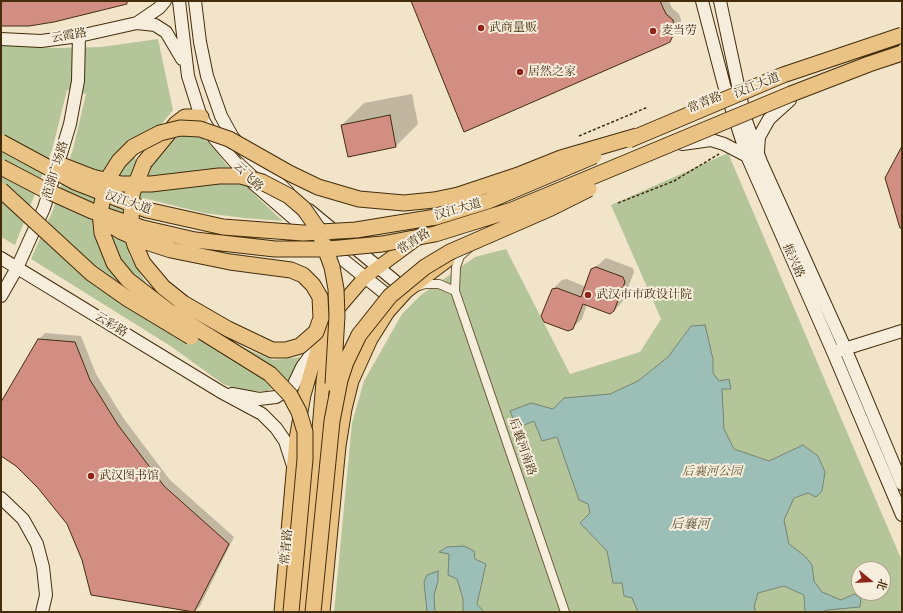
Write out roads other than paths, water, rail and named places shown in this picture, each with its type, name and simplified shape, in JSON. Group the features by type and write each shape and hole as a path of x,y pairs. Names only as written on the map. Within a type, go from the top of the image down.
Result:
{"highway":[{"name":"汉江大道","path":"1,142 75,182 147,210 223,227 303,233 383,227 462,210 524,186 637,136 783,75 902,35"},
{"name":"汉江大道","path":"1,167 67,201 136,226 195,240 276,249 349,248 409,240 487,220 638,159 791,94 902,53"},
{"path":"67,201 128,235 134,237 140,240 171,250 230,262 291,270 303,276 317,291 322,311 319,325 306,342 286,350 264,348 228,329 183,302 155,280 139,254 134,240 132,235 130,224 132,194 144,163 176,124 185,117 201,116"},
{"path":"291,612 304,482 305,432 295,403 284,387 270,374 150,298 121,272 109,254 103,239 100,222 104,190 112,170 141,141 170,130 190,128 210,131 236,142 289,173 318,187 359,199 404,203 434,200 458,195 521,174 560,158 637,136"},
{"path":"1,137 60,165 107,182 137,185 220,176 241,176 273,186 297,203 310,217 318,229 329,256 334,278 337,316 332,421 313,612"},
{"path":"332,421 340,380 352,348 368,321 402,285 437,259 551,208 594,186 638,159"},
{"path":"1,190 80,263 108,286 218,353 246,366 270,374"}],"main road":[{"name":"常青路","path":"281,612 299,415 319,343 335,312 365,277 422,235 457,216 647,127 818,58 902,31"},
{"path":"323,612 339,446 345,409 352,381 363,353 379,325 407,291 454,256 491,232 530,212 682,144 740,120 790,100 902,60"},
{"path":"304,612 324,381 335,312"}],"street":[{"path":"137,23 159,8 165,1"},
{"name":"云飞路","path":"179,1 188,76 201,116 214,138 232,161 253,183 322,243 396,303"},
{"name":"云飞路","path":"194,1 207,76 221,116 232,136 244,151 265,171 407,291"},
{"name":"振兴路","path":"702,1 732,92 740,120 747,156 902,484"},
{"name":"振兴路","path":"720,1 732,92"},
{"path":"137,23 155,25 166,32 179,52 188,76"},
{"name":"云霞路","path":"1,39 41,41 79,36 137,23"},
{"name":"范湖广场路","path":"1,296 17,268 44,208 70,124 78,81 79,36"},
{"name":"振兴路","path":"761,162 757,148 759,137 769,119 790,100"},
{"name":"振兴路","path":"740,120 761,162 839,350 902,515"},
{"path":"682,144 711,140 724,144 747,156"},
{"path":"407,291 432,284 445,286 455,291 456,267 460,256 491,232"},
{"name":"云彩路","path":"1,258 221,392 262,414 276,428 285,441 290,453 294,470"},
{"name":"后襄河南路","path":"455,291 518,470 564,612"},
{"path":"839,350 902,331"},
{"path":"221,392 259,399 276,397 293,386 302,367 319,343"},
{"path":"1,498 23,518 37,544 44,567 46,595 42,612"}],"water":[{"name":"后襄河","path":"705,325 713,359 713,373 719,381 729,379 731,389 722,389 724,429 734,449 769,461 803,445 818,456 825,472 822,491 816,497 808,493 794,498 784,520 789,544 806,557 812,565 814,581 822,592 841,600 851,595 851,601 861,601 860,607 827,610 822,612 805,612 804,595 784,586 758,593 754,607 756,612 638,612 632,598 624,596 622,583 613,583 607,551 580,523 590,513 588,504 579,500 557,437 542,441 534,421 517,428 510,411 531,403 553,409 564,398 610,394 638,381 668,357 691,326"},
{"path":"464,546 474,551 475,559 486,564 477,604 484,612 463,612 463,599 457,579 448,575 449,554 439,552 447,547"},
{"path":"438,571 438,581 434,595 435,612 427,612 424,582 427,575"}],"place":[{"name":"武商量贩","path":"481,28"},
{"name":"麦当劳","path":"653,31"},
{"name":"居然之家","path":"520,72"},
{"name":"武汉市市政设计院","path":"588,295"},
{"name":"武汉图书馆","path":"91,476"}],"park label":[{"name":"后襄河公园","path":"712,472"}]}
